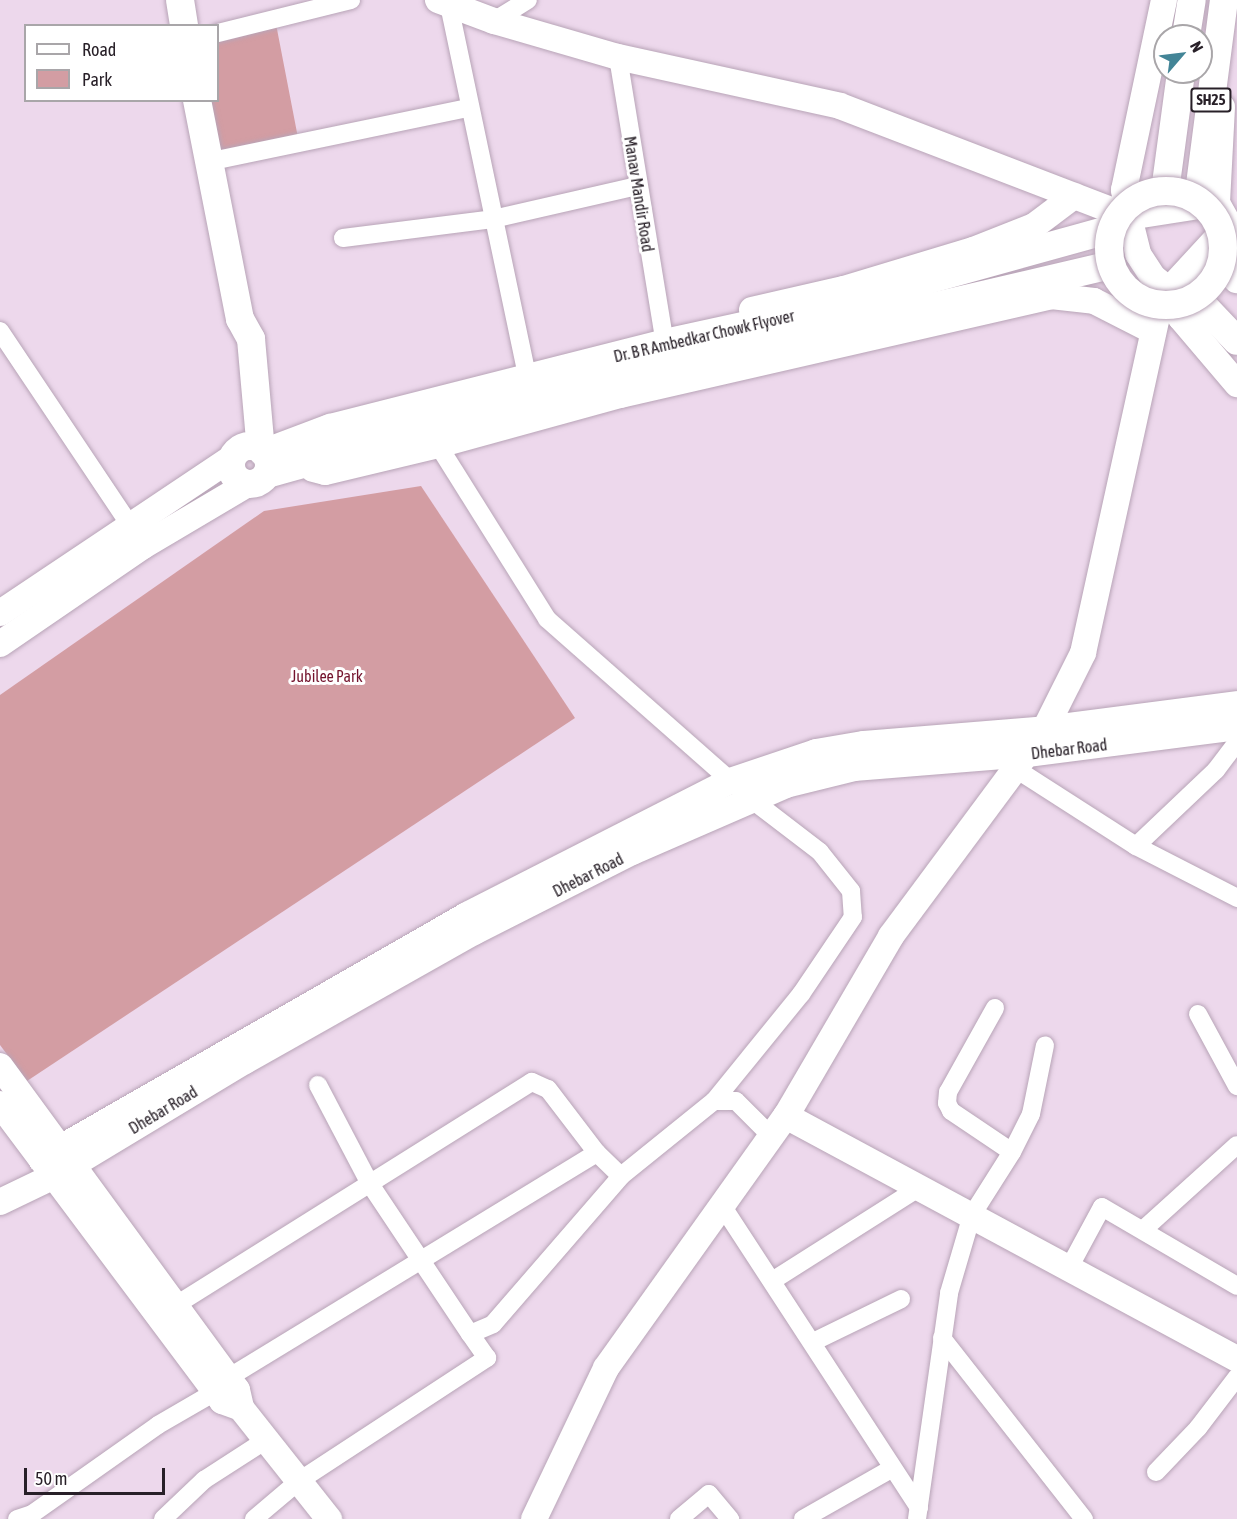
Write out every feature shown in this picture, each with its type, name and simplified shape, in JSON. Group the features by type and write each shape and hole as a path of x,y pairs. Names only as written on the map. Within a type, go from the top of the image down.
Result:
{"main road":[{"path":"180,0 184,24"},
{"path":"1188,24 1192,0"},
{"name":"SH25","path":"1215,209 1224,0"},
{"name":"SH25","path":"1165,191 1179,84"},
{"path":"197,102 207,162 240,319 251,339 253,461"},
{"path":"1165,191 1215,209 1232,265 1215,278 1196,298 1178,304 1143,301 1130,292 1111,265 1121,223 1133,202 1165,191"},
{"name":"Dr. B R Ambedkar Chowk Flyover","path":"253,461 299,452 665,343 830,307 1121,223"},
{"name":"Dr. B R Ambedkar Chowk Flyover","path":"335,441 529,401 1111,265"},
{"path":"1196,298 1237,341"}],"street":[{"path":"219,33 351,0"},
{"path":"494,21 528,0"},
{"path":"1121,223 1124,190 1164,0"},
{"path":"1232,265 1215,209 1223,85 1236,0"},
{"path":"444,3 494,21 618,57 840,106 1074,196 1121,223 1153,278 1169,290 1181,318 1237,384"},
{"path":"444,3 525,367"},
{"name":"Manav Mandir Road","path":"618,57 637,186 663,331"},
{"path":"207,162 468,108"},
{"path":"343,238 493,219 637,186"},
{"path":"1074,196 1034,226 973,250 844,289 663,331 311,424 299,452 325,472 438,445 620,395 1051,296 1094,301 1153,331"},
{"path":"1121,223 1215,209"},
{"path":"534,1519 606,1368 723,1207 778,1125 891,936 1045,729 1083,653 1153,331 1169,290 1215,209"},
{"path":"0,332 143,546"},
{"path":"438,445 547,619 729,781 819,852 851,891 853,917 801,994 714,1101 621,1176 493,1324 470,1334"},
{"path":"0,614 129,524 253,461"},
{"path":"0,644 143,546 253,461"},
{"name":"Dhebar Road","path":"0,1202 57,1161 467,915 729,781 778,763 864,744 1045,729 1237,704"},
{"name":"Dhebar Road","path":"57,1161 474,933 632,852 786,785 854,768 1021,762 1237,727"},
{"path":"1136,846 1216,770 1237,742"},
{"path":"1021,762 1136,846 1237,898"},
{"path":"995,1008 948,1092 947,1103 951,1111 1012,1152"},
{"path":"1198,1014 1237,1086"},
{"path":"918,1513 949,1293 972,1215 1012,1152 1037,1098 1045,1045"},
{"path":"0,1066 57,1161 221,1385"},
{"path":"176,1305 532,1082 548,1089 597,1153 621,1176"},
{"path":"254,1519 299,1481 487,1358 370,1184 318,1085"},
{"path":"714,1101 736,1101 778,1125 920,1187 1236,1360 1198,1428 1156,1472"},
{"path":"0,1104 57,1161 176,1305 221,1385 222,1401 242,1408 329,1519"},
{"path":"1144,1229 1237,1145"},
{"path":"31,1517 158,1425 597,1153"},
{"path":"772,1281 920,1187"},
{"path":"723,1207 813,1342 918,1513"},
{"path":"1069,1268 1102,1207 1144,1229 1237,1286"},
{"path":"813,1342 901,1299"},
{"path":"942,1338 1084,1519"},
{"path":"171,1516 204,1480 266,1440"},
{"path":"803,1519 891,1468"},
{"path":"679,1519 709,1494 730,1519"}],"green space":[{"path":"276,24 299,143 207,162 197,102 219,102 219,34"},
{"name":"Jubilee Park","path":"421,486 575,718 27,1081 0,1045 0,695 264,511"}]}
